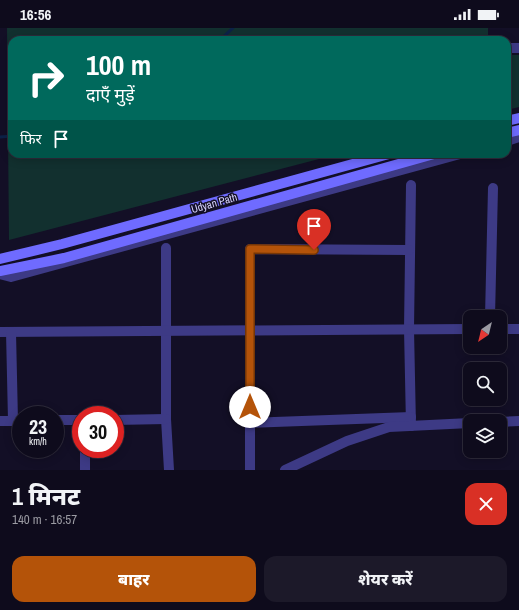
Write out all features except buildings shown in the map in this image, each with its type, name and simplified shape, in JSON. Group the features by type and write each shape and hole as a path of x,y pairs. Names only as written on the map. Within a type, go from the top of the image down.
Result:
{"main road":[{"name":"Udyan Path","path":"0,259 62,244 374,158"},
{"name":"Udyan Path","path":"0,272 64,258 420,158"}],"street":[{"path":"0,272 11,277 123,248 446,158"},
{"path":"410,185 409,329 411,422"},
{"path":"490,310 493,188"},
{"path":"166,248 166,419 169,470"},
{"path":"250,470 250,249 409,250"},
{"path":"0,332 463,329"},
{"path":"507,329 519,329"},
{"path":"11,332 16,406"},
{"path":"124,420 166,419"},
{"path":"0,421 12,421"},
{"path":"507,422 519,421"},
{"path":"285,470 347,441 389,427 411,422"},
{"path":"250,423 411,422 463,424"},
{"path":"85,458 85,470"}],"green space":[{"path":"7,28 488,28 488,36 8,36 8,134"},
{"path":"511,55 519,55 519,107 511,109"},
{"path":"8,158 323,158 9,240"}],"waterway":[{"path":"224,36 233,28"},
{"path":"0,137 8,136"}],"route":[{"path":"250,407 250,249 314,250"}]}
